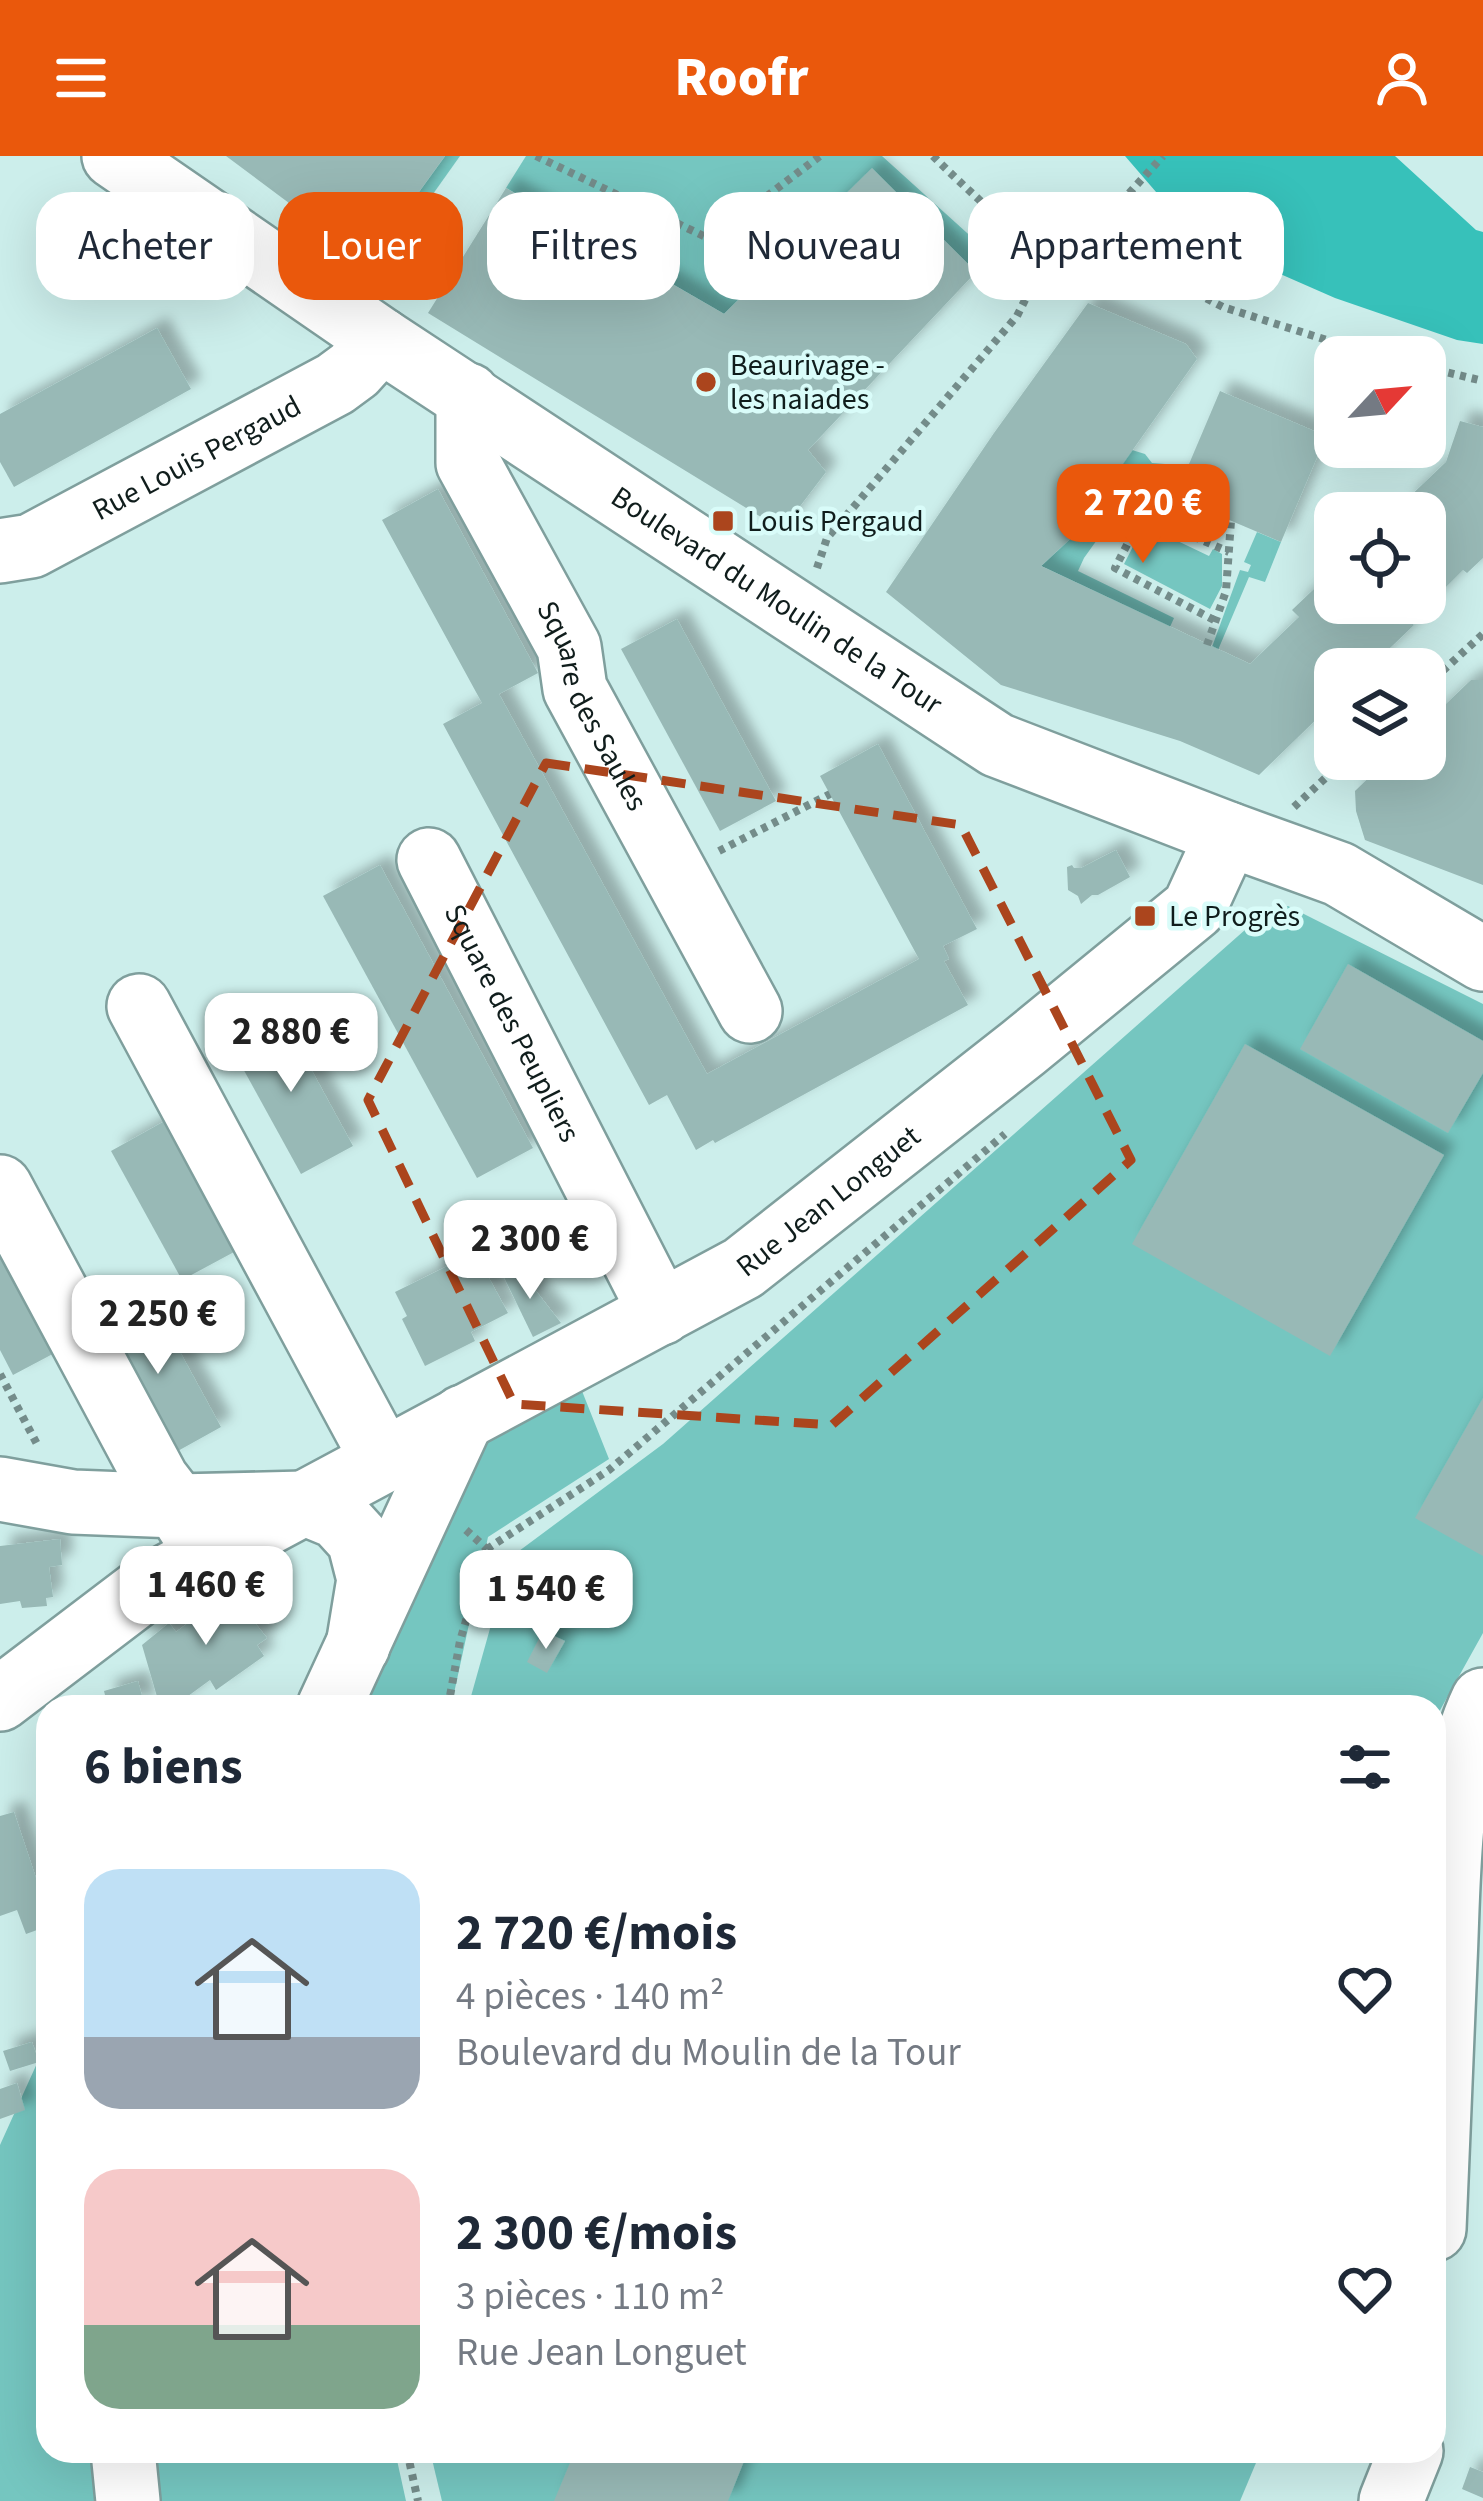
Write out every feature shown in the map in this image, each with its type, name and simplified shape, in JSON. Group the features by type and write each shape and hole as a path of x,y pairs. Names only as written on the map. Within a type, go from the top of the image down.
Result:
{"street":[{"name":"Boulevard du Moulin de la Tour","path":"114,156 381,340 997,745 1339,874 1483,959"},
{"name":"Rue Louis Pergaud","path":"0,551 32,546 335,384 381,340"},
{"name":"Square des Saules","path":"468,395 468,463 568,647 575,689 750,1011"},
{"name":"Rue Jean Longuet","path":"0,1699 146,1588 189,1543 346,1480 742,1268 1194,908 1228,834"},
{"name":"Square des Peupliers","path":"429,860 661,1312"},
{"path":"139,1006 346,1480 393,1569"},
{"path":"0,1187 189,1543"},
{"path":"335,1695 463,1417"},
{"path":"21,1471 73,1502 104,1503 151,1524 172,1541 189,1543"},
{"path":"346,1480 338,1517 359,1540 368,1579 358,1646"},
{"path":"1446,1947 1461,1768 1471,1724 1483,1700"},
{"path":"124,2463 128,2501"},
{"path":"1391,2501 1407,2463"}],"path":[{"path":"536,156 710,239 820,156"},
{"path":"933,156 970,192"},
{"path":"1130,192 1163,156"},
{"path":"802,616 826,538 1017,316 1025,300"},
{"path":"1209,300 1314,336"},
{"path":"1446,373 1483,381"},
{"path":"1214,620 1115,568 1143,514 1229,552"},
{"path":"1207,645 1226,591 1232,521"},
{"path":"1446,668 1483,634"},
{"path":"675,874 830,794"},
{"path":"450,1695 460,1641 487,1549 609,1470 1020,1121"},
{"path":"0,1374 21,1471"},
{"path":"409,2463 418,2501"}],"highlighted area":[{"path":"546,763 961,825 1131,1160 832,1425 514,1404 368,1100"}],"shaded area":[{"path":"445,156 460,156 434,192 419,192"},
{"path":"526,156 882,156 922,192 895,192 872,169 849,192 704,192 704,300 738,300 724,314 680,289 680,192 513,192 506,188"},
{"path":"1125,156 1395,156 1483,232 1483,344 1457,340 1284,276 1284,192 1156,192"},
{"path":"944,212 968,234 968,264 944,240"},
{"path":"1132,450 1145,454 1152,463 1165,464 1174,476 1185,475 1176,497 1215,514 1205,538 1127,498 1078,571 1174,618 1170,627 1041,566 1069,540"},
{"path":"1144,525 1209,556 1213,549 1222,554 1222,586 1210,609 1124,564"},
{"path":"1257,532 1281,542 1265,582 1249,577 1218,650 1212,647 1240,570 1248,572 1251,565 1244,562"},
{"path":"1288,906 1483,1004 1483,1633 1446,1699 1446,1695 471,1695 519,1551 663,1444 1263,914"},
{"path":"582,1391 609,1459 488,1537 454,1695 338,1695 468,1435"},
{"path":"36,2066 36,2463 398,2463 406,2501 0,2501 0,2145"},
{"path":"433,2463 1256,2463 1240,2501 442,2501"}],"building":[{"path":"226,156 445,156 419,192 278,195"},
{"name":"Beaurivage - les naiades","path":"872,168 896,192 848,192"},
{"name":"Beaurivage - les naiades","path":"487,218 487,300 680,300 680,289 724,314 738,300 944,300 944,240 968,264 968,280 808,450 826,472 782,530 428,313 436,300 463,300 463,257"},
{"path":"1088,303 1186,344 1197,359 1069,540 1041,566 1250,664 1299,617 1292,610 1314,589 1314,624 1414,625 1390,648 1314,648 1314,722 1259,775 1180,741 1001,685 886,592"},
{"path":"157,328 191,389 14,487 0,462 0,414"},
{"path":"1220,391 1314,431 1314,464 1281,542 1175,497"},
{"path":"1460,421 1483,427 1483,558 1467,573 1463,570 1446,587 1446,492 1415,492 1440,468 1446,468"},
{"path":"438,489 538,673 499,694 707,1074 919,959 820,776 878,744 977,929 943,946 949,959 944,961 968,1005 696,1150 667,1095 649,1105 443,724 482,703 382,520"},
{"path":"677,619 776,801 720,831 621,649"},
{"path":"1471,680 1483,680 1483,885 1365,840 1356,811 1355,791 1366,780 1446,780 1446,704"},
{"path":"1116,850 1130,877 1081,904 1068,890 1067,867 1081,868"},
{"path":"380,865 533,1148 477,1178 323,896"},
{"path":"1348,964 1483,1041 1483,1073 1448,1133 1300,1049"},
{"path":"282,1016 353,1146 301,1174 230,1045"},
{"path":"1245,1044 1444,1155 1330,1356 1132,1244"},
{"path":"163,1122 234,1252 182,1280 111,1151"},
{"path":"0,1228 64,1348 13,1375 0,1350"},
{"path":"482,1249 495,1275 489,1278 508,1313 471,1332 475,1341 425,1366 402,1319 407,1316 395,1292"},
{"path":"515,1264 561,1323 533,1337 501,1271"},
{"path":"150,1297 221,1427 167,1457 96,1327"},
{"path":"1483,1398 1483,1556 1415,1518"},
{"path":"60,1539 62,1565 49,1567 53,1597 46,1598 47,1606 22,1608 20,1601 0,1604 0,1546"},
{"path":"246,1580 265,1606 251,1618 267,1638 257,1645 264,1656 216,1690 210,1680 189,1695 157,1695 142,1645 169,1623 176,1632"},
{"path":"543,1631 565,1641 547,1673 527,1662"},
{"path":"138,1681 142,1695 105,1695 104,1691"},
{"path":"14,1812 36,1878 36,1930 26,1934 17,1910 0,1916 0,1816"},
{"path":"32,2042 36,2063 10,2071 3,2051"},
{"path":"17,2083 25,2110 0,2119 0,2089"},
{"path":"570,2463 743,2463 728,2501 554,2501"},
{"path":"1470,2467 1483,2472 1483,2498 1462,2489"}],"place":[{"name":"Beaurivage - les naiades","path":"706,382"},
{"name":"Louis Pergaud","path":"723,521"},
{"name":"Le Progrès","path":"1145,916"}]}
